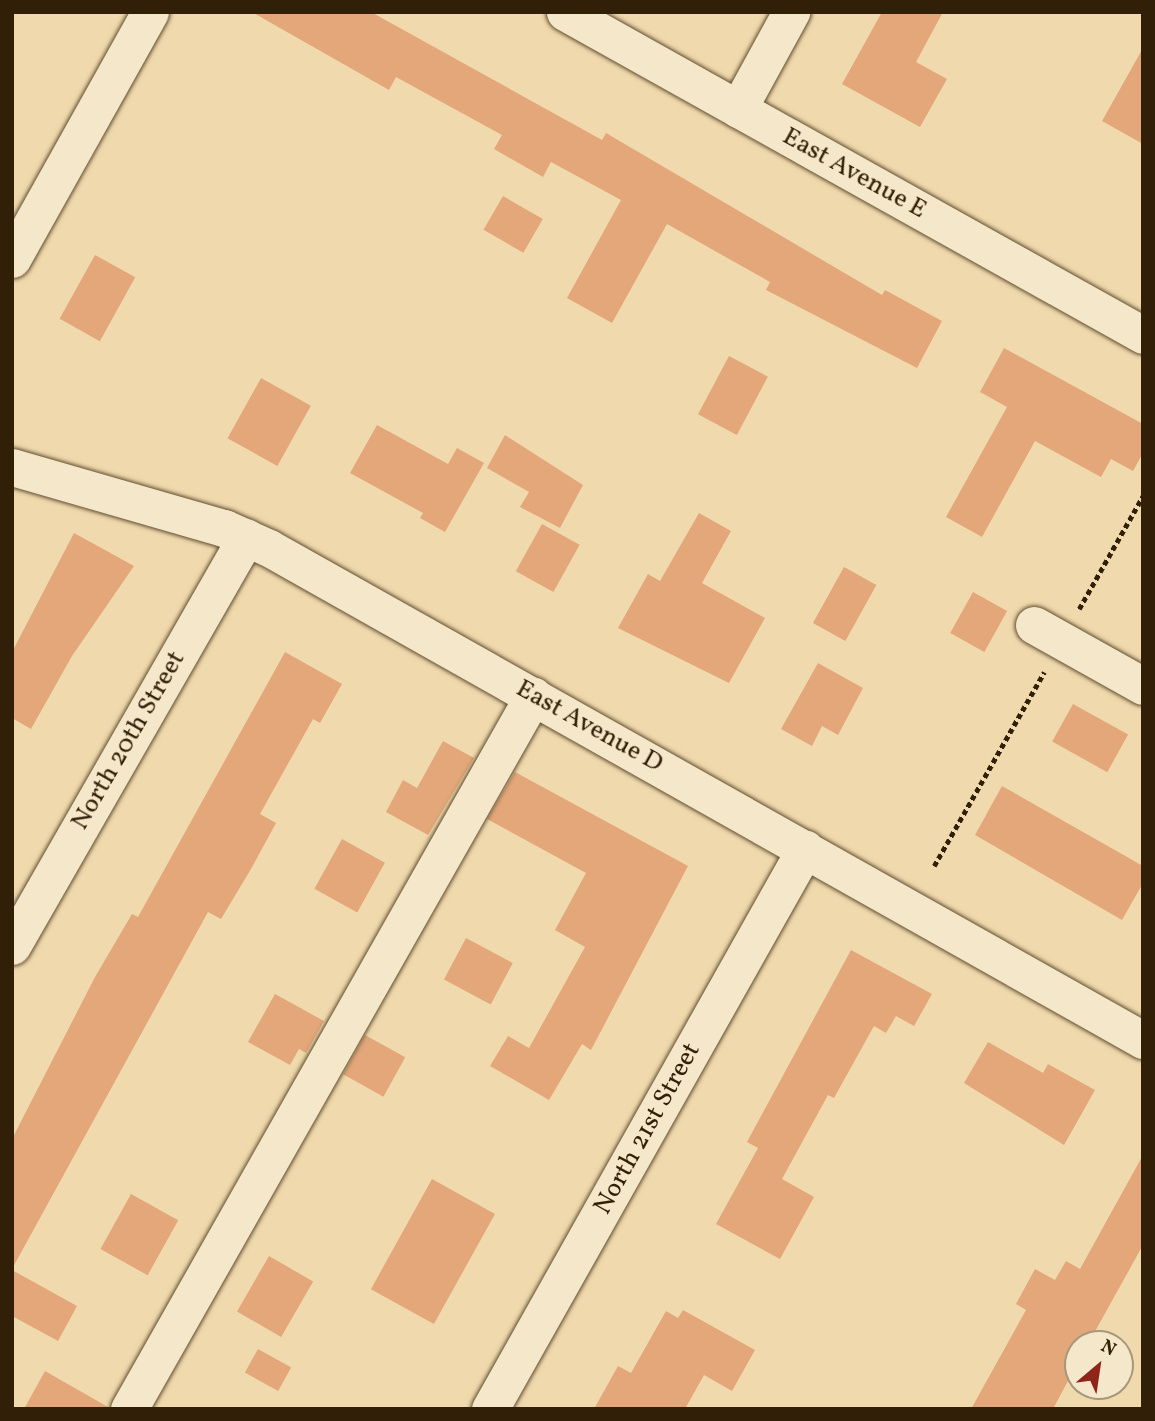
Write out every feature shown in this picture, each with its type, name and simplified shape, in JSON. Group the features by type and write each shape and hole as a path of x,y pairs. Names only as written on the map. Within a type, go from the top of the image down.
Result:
{"street":[{"path":"12,259 150,12"},
{"name":"East Avenue E","path":"565,12 1143,335"},
{"path":"738,109 791,12"},
{"name":"East Avenue D","path":"12,467 246,537 1143,1040"},
{"name":"North 20th Street","path":"12,946 246,537"},
{"path":"1048,632 1143,685"},
{"path":"130,1409 533,696"},
{"name":"North 21st Street","path":"490,1409 805,849"}],"path":[{"path":"934,866 1048,632 1143,496"}],"building":[{"path":"252,12 371,12 602,140 606,133 882,295 885,290 942,321 917,368 766,290 770,282 667,224 612,323 567,298 621,200 551,162 543,177 494,149 502,135 396,77 389,90"},
{"path":"882,12 943,12 916,62 947,79 920,127 842,84"},
{"path":"1143,48 1143,144 1102,121"},
{"path":"503,196 543,219 523,253 484,230"},
{"path":"95,255 135,277 100,341 60,319"},
{"path":"1004,348 1143,424 1143,453 1133,471 1111,459 1101,477 1035,441 982,537 946,517 1007,407 980,392"},
{"path":"729,356 768,377 737,435 698,414"},
{"path":"261,378 311,406 277,466 228,438"},
{"path":"377,425 448,464 457,448 484,463 445,532 420,518 423,513 350,473"},
{"path":"505,435 583,485 560,528 520,507 529,492 487,468"},
{"path":"699,513 731,531 702,583 765,618 729,683 618,628 648,574 660,581"},
{"path":"542,524 580,545 553,592 516,571"},
{"path":"74,533 134,566 72,656 31,729 12,718 12,652"},
{"path":"844,567 876,585 845,641 813,623"},
{"path":"973,592 1007,611 984,652 950,633"},
{"path":"285,652 342,684 320,723 313,719 260,814 276,823 251,869 221,919 208,912 12,1269 12,1139 95,977 132,914 138,917"},
{"path":"818,663 863,688 838,735 822,726 812,746 781,729"},
{"path":"1073,704 1128,735 1107,772 1052,742"},
{"path":"443,741 474,758 428,835 386,812 403,780 417,788"},
{"path":"515,772 688,866 591,1050 582,1044 549,1100 490,1066 508,1036 529,1048 585,947 555,930 586,873 487,819"},
{"path":"1002,786 1143,866 1143,883 1122,920 975,835"},
{"path":"342,839 385,863 357,913 314,889"},
{"path":"466,938 513,963 491,1004 444,979"},
{"path":"851,950 932,994 914,1026 896,1016 886,1033 874,1026 834,1098 828,1095 782,1179 814,1197 780,1259 716,1224 758,1148 747,1142"},
{"path":"275,994 324,1021 306,1053 299,1049 290,1065 248,1042"},
{"path":"365,1035 405,1057 383,1097 343,1074"},
{"path":"988,1042 1043,1073 1048,1064 1095,1090 1064,1145 964,1083"},
{"path":"1143,1155 1143,1245 1096,1330 1064,1330 1064,1388 1053,1409 971,1409 1026,1310 1016,1304 1035,1269 1055,1280 1066,1261 1080,1269"},
{"path":"432,1179 495,1214 434,1324 371,1289"},
{"path":"131,1194 178,1220 148,1275 100,1249"},
{"path":"269,1256 313,1282 281,1337 237,1311"},
{"path":"12,1270 77,1306 58,1341 12,1316"},
{"path":"683,1310 755,1350 732,1391 704,1375 685,1409 594,1409 618,1366 631,1373 666,1311 678,1318"},
{"path":"258,1349 291,1367 278,1391 245,1373"},
{"path":"45,1371 108,1407 108,1409 24,1409"}]}
